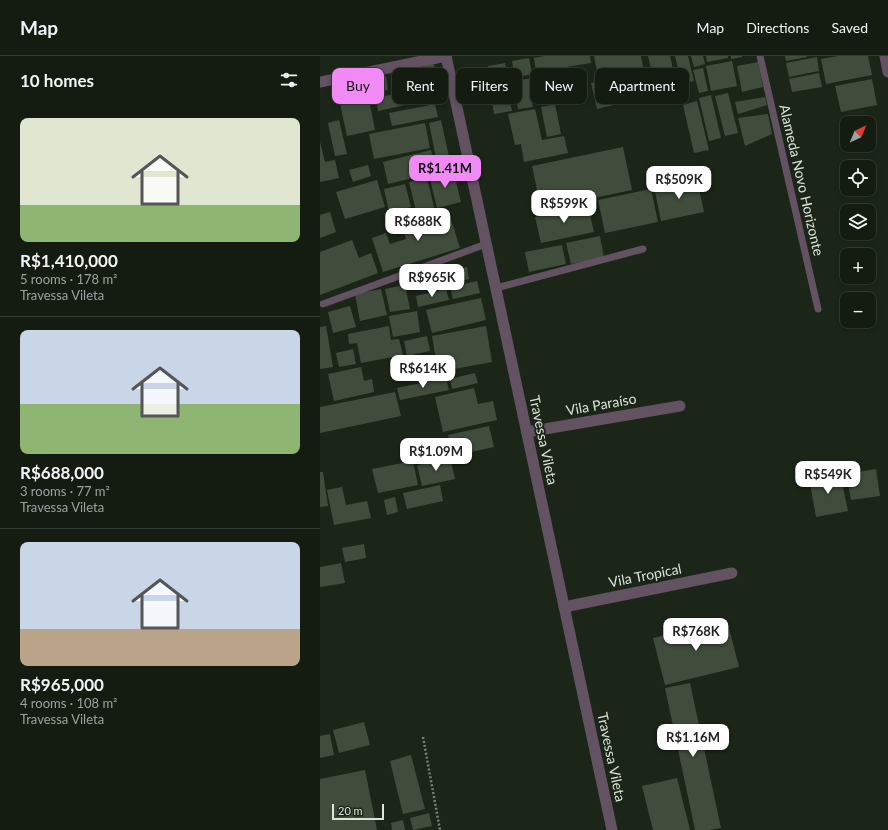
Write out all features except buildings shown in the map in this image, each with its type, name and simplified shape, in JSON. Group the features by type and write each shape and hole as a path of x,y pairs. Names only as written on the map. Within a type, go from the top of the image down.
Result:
{"street":[{"path":"320,82 446,56"},
{"name":"Travessa Vileta","path":"446,56 612,830"},
{"path":"885,56 888,72"},
{"name":"Vila Paraíso","path":"527,432 680,406"},
{"name":"Vila Tropical","path":"564,607 732,573"}],"lane":[{"name":"Alameda Novo Horizonte","path":"760,56 818,309"},
{"path":"323,304 486,244"},
{"path":"496,288 643,249"}],"path":[{"path":"423,737 440,830"}]}
